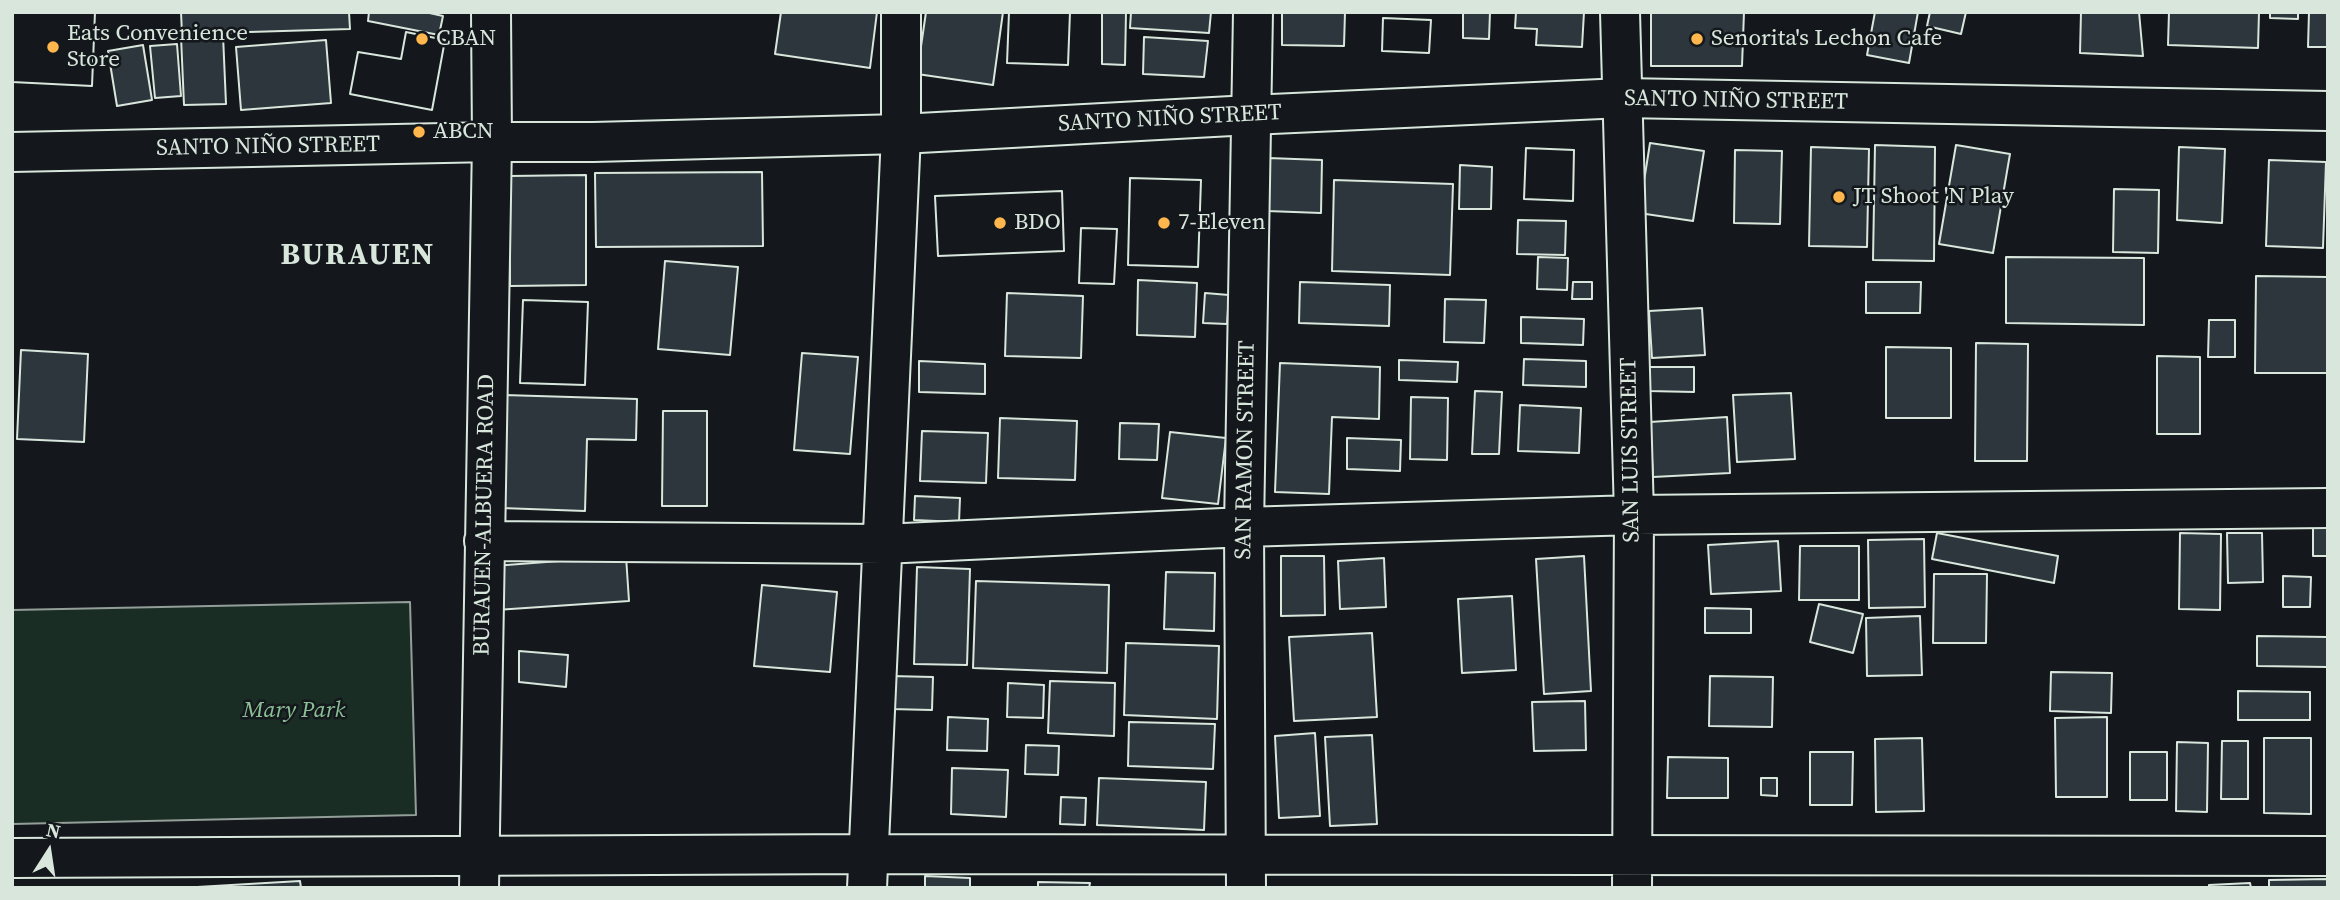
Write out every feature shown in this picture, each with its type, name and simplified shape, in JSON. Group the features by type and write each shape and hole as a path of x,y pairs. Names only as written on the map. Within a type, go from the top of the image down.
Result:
{"street":[{"name":"BURAUEN-ALBUERA ROAD","path":"480,872 492,142 491,12"},
{"path":"867,871 901,134 901,12"},
{"name":"SAN RAMON STREET","path":"1245,871 1244,527 1253,12"},
{"name":"SAN LUIS STREET","path":"1620,12 1634,515 1632,872"},
{"name":"SANTO NIÑO STREET","path":"12,152 901,134 1250,114 1623,98 2328,111"},
{"path":"484,541 883,544 1244,527 1634,515 2328,508"},
{"path":"12,858 480,872 1632,872 2328,856"}],"green space":[{"name":"Mary Park","path":"410,602 416,815 12,824 12,610"}],"building":[{"name":"Eats Convenience Store","path":"12,12 95,12 92,86 12,82"},
{"name":"Eats Convenience Store","path":"12,12 95,12 92,86 12,82"},
{"path":"181,12 349,12 350,29 182,34"},
{"path":"369,12 425,12 443,16 439,35 368,21"},
{"path":"781,12 877,12 870,68 775,54"},
{"path":"926,12 1003,12 993,85 917,74"},
{"path":"1009,12 1070,12 1068,65 1007,63"},
{"path":"1009,12 1070,12 1068,65 1007,63"},
{"path":"1102,12 1126,12 1125,65 1102,64"},
{"path":"1131,12 1211,12 1209,33 1130,28"},
{"path":"1282,12 1345,12 1344,46 1282,45"},
{"path":"1463,12 1490,12 1489,39 1463,38"},
{"path":"1516,12 1584,12 1582,47 1536,45 1537,29 1515,28"},
{"name":"Senorita's Lechon Cafe","path":"1651,12 1744,12 1742,66 1651,66"},
{"path":"1875,12 1918,12 1909,63 1867,55"},
{"path":"1930,12 1966,12 1961,34 1927,26"},
{"path":"2081,12 2139,12 2143,56 2080,53"},
{"path":"2169,12 2259,12 2258,48 2168,45"},
{"path":"2270,12 2298,12 2298,19 2270,18"},
{"path":"2309,12 2328,12 2328,47 2308,47"},
{"path":"1383,18 1431,20 1429,53 1382,51"},
{"path":"1383,18 1431,20 1429,53 1382,51"},
{"path":"406,32 445,40 432,110 350,94 358,52 401,59"},
{"path":"406,32 445,40 432,110 350,94 358,52 401,59"},
{"path":"223,35 226,104 184,105 181,37"},
{"path":"1144,37 1208,41 1204,77 1143,74"},
{"path":"326,40 331,103 241,110 236,47"},
{"path":"177,44 181,96 155,98 150,46"},
{"path":"143,45 152,100 117,106 108,51"},
{"path":"1650,143 1704,151 1693,221 1639,213"},
{"path":"1875,145 1935,147 1934,261 1873,260"},
{"path":"1956,145 2010,154 1993,253 1939,244"},
{"name":"JT Shoot 'N Play","path":"1811,147 1869,149 1867,247 1809,246"},
{"path":"2179,147 2225,149 2222,223 2177,220"},
{"path":"1526,148 1574,150 1573,201 1524,199"},
{"path":"1526,148 1574,150 1573,201 1524,199"},
{"path":"1735,150 1782,151 1780,224 1734,223"},
{"path":"1268,158 1322,160 1321,213 1267,211"},
{"path":"2269,160 2326,162 2323,248 2266,246"},
{"path":"1460,165 1492,167 1491,209 1459,209"},
{"path":"762,172 763,246 596,247 595,173"},
{"path":"586,175 586,285 510,286 510,176"},
{"name":"7-Eleven","path":"1130,178 1201,180 1198,267 1128,265"},
{"name":"7-Eleven","path":"1130,178 1201,180 1198,267 1128,265"},
{"path":"1334,180 1453,184 1450,275 1332,271"},
{"path":"2114,189 2159,190 2158,253 2113,252"},
{"name":"BDO","path":"1062,191 1064,251 938,256 935,196"},
{"name":"BDO","path":"1062,191 1064,251 938,256 935,196"},
{"path":"1518,220 1566,221 1565,255 1517,254"},
{"path":"1081,228 1117,229 1114,284 1079,283"},
{"path":"1081,228 1117,229 1114,284 1079,283"},
{"path":"1538,257 1568,258 1567,290 1537,289"},
{"path":"2006,257 2144,258 2144,325 2006,323"},
{"path":"665,261 738,267 730,355 658,349"},
{"path":"2256,276 2328,277 2328,373 2255,373"},
{"path":"1138,280 1197,283 1195,337 1137,335"},
{"path":"1300,282 1390,285 1389,326 1299,323"},
{"path":"1573,282 1592,282 1592,299 1572,299"},
{"path":"1866,282 1921,282 1920,313 1866,313"},
{"path":"1007,293 1083,296 1081,358 1005,356"},
{"path":"1205,293 1229,295 1227,324 1203,323"},
{"path":"1445,299 1486,300 1484,343 1444,342"},
{"path":"523,300 588,302 585,385 520,383"},
{"path":"523,300 588,302 585,385 520,383"},
{"path":"1702,308 1705,355 1652,358 1649,311"},
{"path":"1521,317 1584,319 1583,345 1521,343"},
{"path":"2209,320 2235,320 2235,357 2208,357"},
{"path":"1976,343 2028,344 2027,461 1975,461"},
{"path":"1886,347 1951,348 1951,418 1886,418"},
{"path":"21,350 88,354 84,442 17,439"},
{"path":"802,353 858,357 850,454 794,450"},
{"path":"2157,356 2200,357 2200,434 2157,434"},
{"path":"1524,359 1586,361 1586,387 1523,385"},
{"path":"1399,360 1458,362 1457,382 1399,380"},
{"path":"919,361 985,364 985,394 919,392"},
{"path":"1280,363 1380,367 1379,419 1332,417 1329,494 1275,492"},
{"path":"1648,367 1694,367 1694,392 1648,391"},
{"path":"1475,391 1502,392 1499,454 1472,454"},
{"path":"1791,393 1795,459 1737,462 1733,395"},
{"path":"504,395 637,399 636,440 587,439 585,511 501,508"},
{"path":"1411,397 1448,398 1447,460 1410,459"},
{"path":"1520,405 1581,408 1579,453 1518,451"},
{"path":"663,411 707,411 707,506 662,506"},
{"path":"1727,417 1730,473 1653,477 1650,422"},
{"path":"1000,418 1077,421 1075,480 998,478"},
{"path":"1120,423 1159,424 1157,460 1119,459"},
{"path":"922,431 988,433 986,483 920,481"},
{"path":"1170,432 1226,438 1218,504 1162,498"},
{"path":"1347,438 1401,440 1400,471 1347,469"},
{"path":"915,496 960,498 959,522 914,520"},
{"path":"2313,518 2328,518 2328,556 2313,556"},
{"path":"1937,533 2058,556 2054,583 1932,559"},
{"path":"2180,533 2221,534 2220,610 2179,609"},
{"path":"2227,533 2262,533 2263,582 2228,583"},
{"path":"1924,539 1925,607 1869,608 1868,540"},
{"path":"1778,541 1781,591 1711,594 1708,545"},
{"path":"1800,546 1859,546 1859,600 1799,600"},
{"path":"626,556 629,601 496,610 493,566"},
{"path":"1281,556 1324,556 1325,615 1281,616"},
{"path":"1584,556 1591,691 1544,694 1536,559"},
{"path":"1384,558 1386,607 1340,609 1338,561"},
{"path":"917,567 970,569 967,665 914,664"},
{"path":"1166,572 1215,573 1214,631 1164,629"},
{"path":"1934,574 1987,574 1986,643 1933,643"},
{"path":"2283,576 2311,577 2310,607 2283,607"},
{"path":"976,581 1109,585 1107,673 973,668"},
{"path":"762,585 837,592 830,672 754,666"},
{"path":"1512,596 1516,670 1462,673 1458,599"},
{"path":"1819,604 1863,614 1853,653 1810,642"},
{"path":"1705,608 1751,609 1751,633 1705,633"},
{"path":"1920,616 1922,675 1867,676 1866,618"},
{"path":"1372,633 1377,717 1294,721 1289,637"},
{"path":"2257,636 2328,637 2328,667 2257,666"},
{"path":"1126,643 1219,646 1217,719 1124,715"},
{"path":"519,651 568,655 566,687 519,682"},
{"path":"2051,672 2112,673 2111,713 2050,711"},
{"path":"891,676 933,677 932,710 890,709"},
{"path":"1710,676 1773,677 1772,727 1709,726"},
{"path":"1050,681 1115,683 1114,736 1048,733"},
{"path":"1008,683 1044,685 1043,718 1007,717"},
{"path":"2238,691 2310,692 2310,720 2238,720"},
{"path":"1585,701 1586,750 1534,751 1532,702"},
{"path":"948,717 988,719 987,751 947,750"},
{"path":"2107,717 2107,797 2056,797 2055,718"},
{"path":"1129,722 1215,724 1213,769 1128,766"},
{"path":"1315,733 1320,816 1279,818 1275,736"},
{"path":"1372,735 1377,824 1330,826 1325,737"},
{"path":"1922,738 1924,811 1876,812 1875,739"},
{"path":"2264,738 2311,738 2311,814 2264,813"},
{"path":"2222,741 2248,741 2248,799 2221,799"},
{"path":"2177,742 2208,743 2207,812 2176,811"},
{"path":"1026,745 1059,746 1058,775 1025,774"},
{"path":"1810,752 1853,752 1852,805 1810,805"},
{"path":"2130,752 2167,752 2167,800 2130,800"},
{"path":"1668,757 1728,758 1728,798 1667,798"},
{"path":"952,768 1008,770 1006,817 951,814"},
{"path":"1099,778 1206,782 1204,830 1097,825"},
{"path":"1761,778 1777,778 1777,796 1761,795"},
{"path":"1061,797 1086,798 1085,825 1060,824"},
{"path":"925,876 970,878 970,888 925,888"},
{"path":"2328,879 2328,888 2269,888 2269,880"},
{"path":"300,881 301,888 180,888"},
{"path":"1038,882 1090,883 1089,888 1038,888"},
{"path":"2250,883 2251,888 2209,888 2209,885"}],"place":[{"name":"CBAN","path":"422,39"},
{"name":"Senorita's Lechon Cafe","path":"1697,39"},
{"name":"Eats Convenience Store","path":"53,47"},
{"name":"ABCN","path":"419,132"},
{"name":"JT Shoot 'N Play","path":"1839,197"},
{"name":"BDO","path":"1000,223"},
{"name":"7-Eleven","path":"1164,223"}],"district":[{"name":"BURAUEN","path":"358,256"}]}
